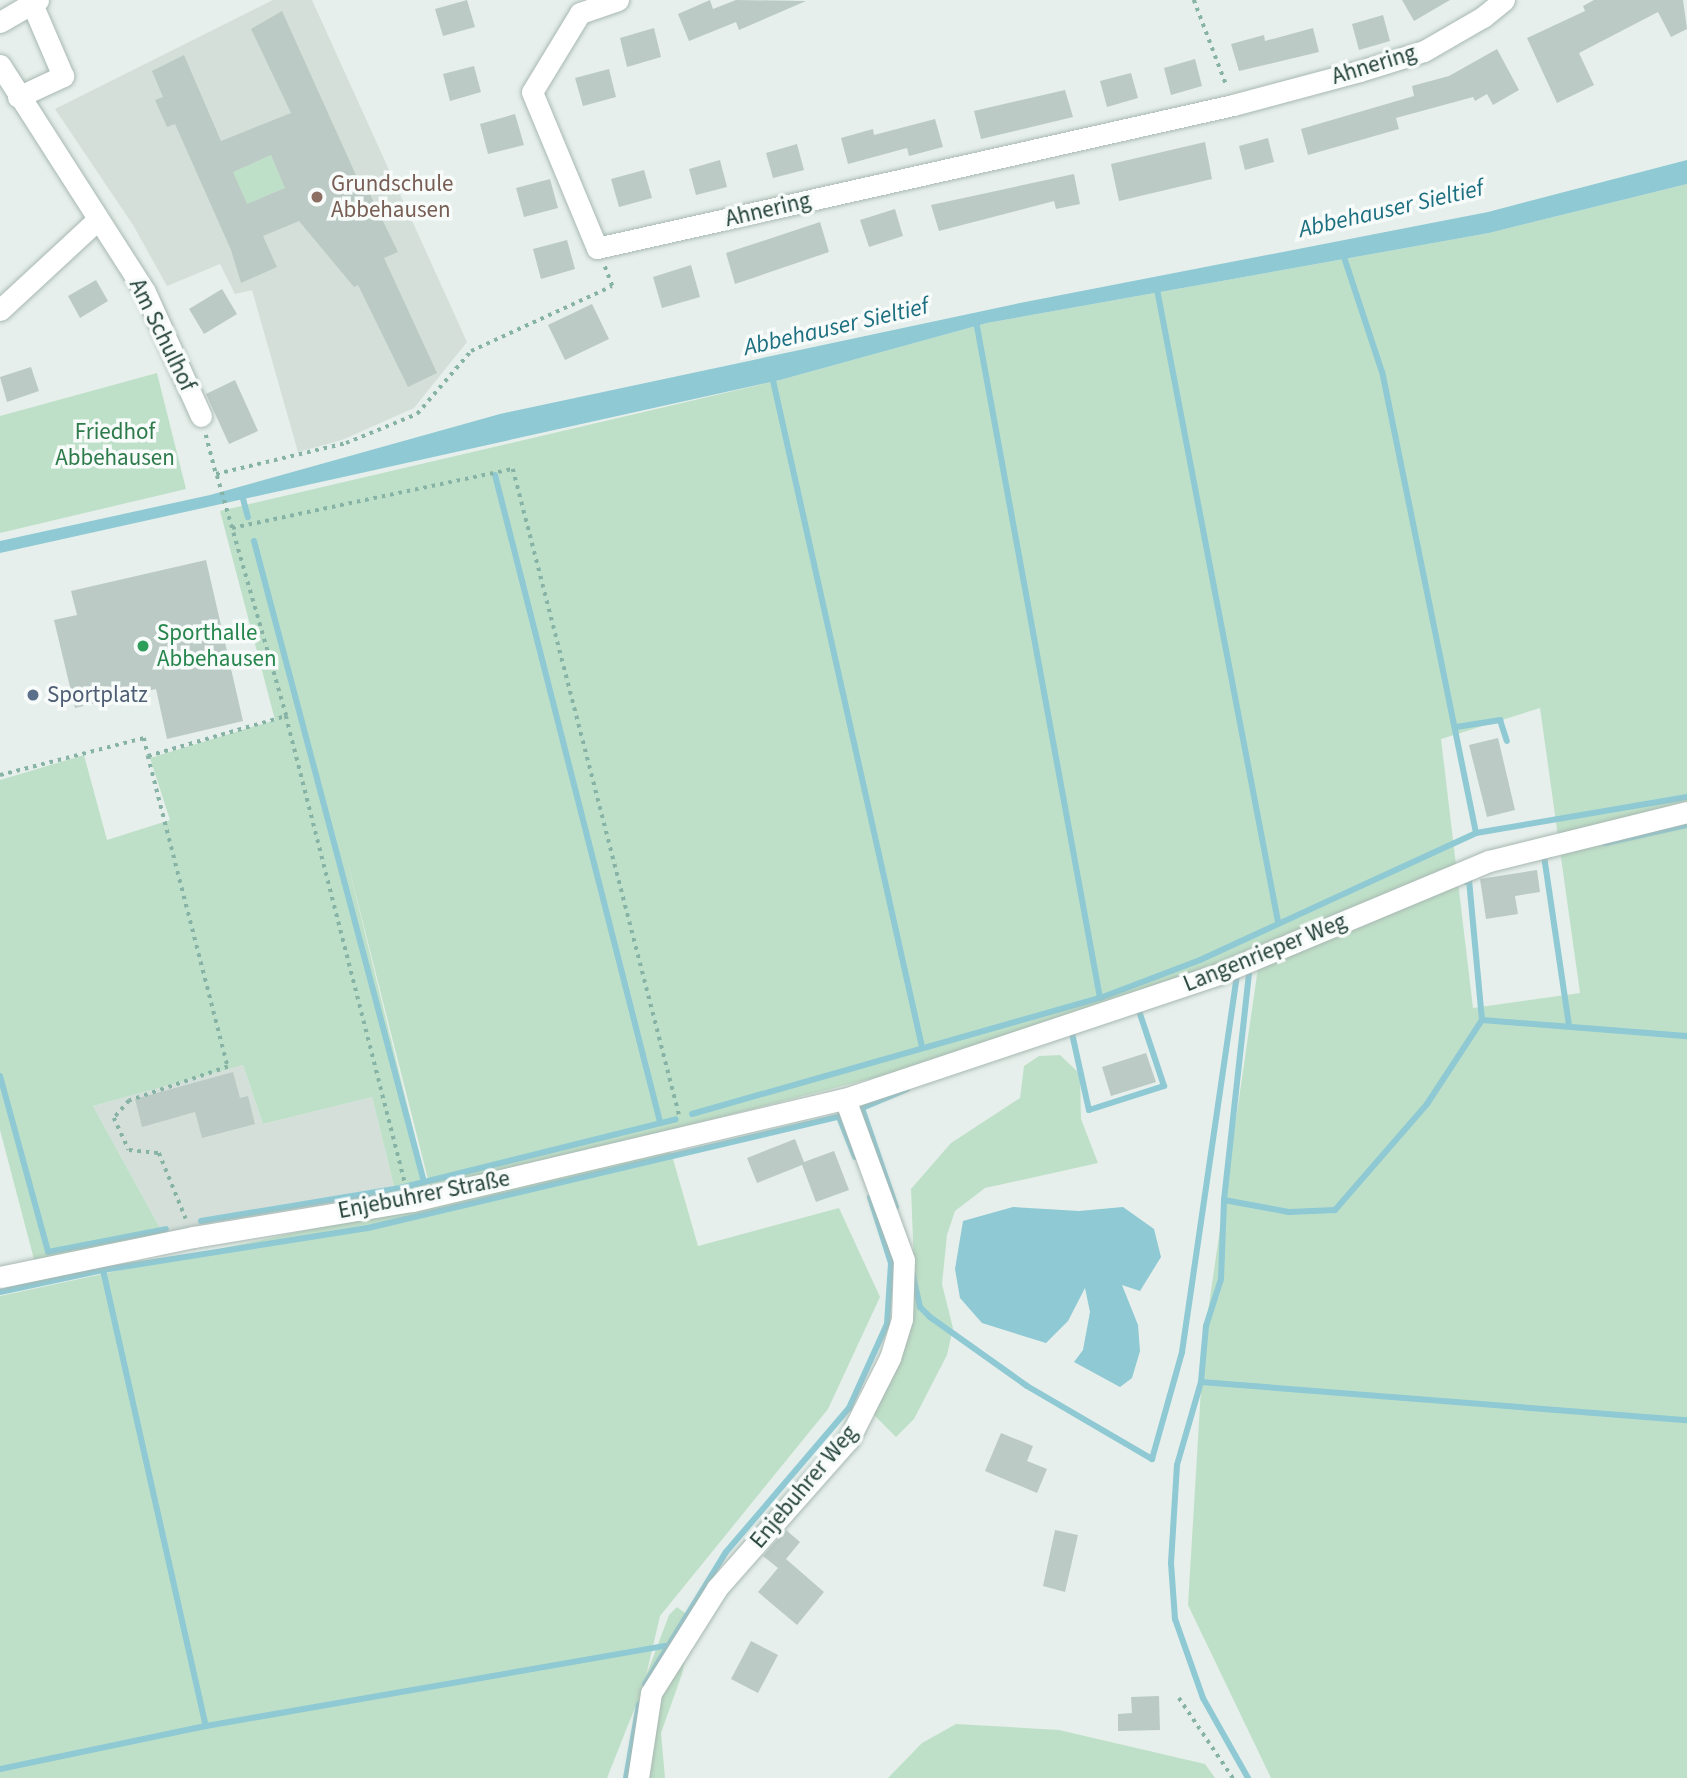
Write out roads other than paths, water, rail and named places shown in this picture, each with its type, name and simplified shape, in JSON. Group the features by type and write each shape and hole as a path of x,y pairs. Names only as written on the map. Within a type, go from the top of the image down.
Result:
{"street":[{"name":"Ahnering","path":"618,0 580,13 532,92 597,248 1233,105 1424,51 1483,18 1504,0"},
{"path":"0,22 35,3 63,76 18,97"},
{"name":"Am Schulhof","path":"0,65 96,221 145,292 201,416"},
{"path":"0,310 96,221"},
{"name":"Langenrieper Weg","path":"845,1099 1221,973 1489,861 1687,812"},
{"name":"Enjebuhrer Straße","path":"0,1277 194,1237 412,1201 845,1099"},
{"name":"Enjebuhrer Weg","path":"638,1778 651,1693 718,1588 849,1440 877,1388 902,1319 904,1260 845,1099"}],"water":[{"path":"1687,160 1687,184 1489,233 987,323 780,380 0,553 0,541 210,495 500,414 1020,303 1488,212"},
{"path":"1013,1207 1079,1211 1123,1207 1154,1229 1161,1257 1140,1291 1122,1285 1138,1325 1140,1351 1132,1378 1120,1387 1074,1362 1083,1350 1090,1312 1085,1288 1068,1321 1046,1343 982,1323 960,1298 955,1269 963,1221"}],"waterway":[{"path":"692,1114 1100,998 1200,960 1476,833 1382,372 1343,254"},
{"path":"1156,284 1278,922"},
{"path":"976,321 1100,998"},
{"path":"772,376 922,1047"},
{"path":"495,475 660,1122"},
{"path":"242,495 248,517"},
{"path":"254,541 424,1182"},
{"path":"1456,727 1500,720 1507,741"},
{"path":"1476,833 1687,797"},
{"path":"1605,843 1687,825"},
{"path":"1550,855 1544,856 1569,1025"},
{"path":"1224,1200 1289,1212 1335,1210 1427,1104 1482,1020 1469,880 1465,882"},
{"path":"1248,1778 1203,1698 1175,1619 1171,1563 1177,1465 1201,1382 1206,1326 1221,1279 1224,1200 1249,973"},
{"path":"912,1272 920,1307 930,1317 1027,1386 1152,1459 1182,1352 1237,976"},
{"path":"1071,1029 1089,1110 1164,1086 1138,1008"},
{"path":"1482,1020 1687,1036"},
{"path":"0,1076 48,1252 166,1229"},
{"path":"896,1207 862,1108 907,1089"},
{"path":"0,1292 103,1270 368,1228 839,1117 855,1157"},
{"path":"201,1221 400,1188 676,1119"},
{"path":"645,1684 726,1552 849,1408 887,1324 891,1263 870,1197"},
{"path":"103,1270 206,1726"},
{"path":"1201,1382 1687,1420"},
{"path":"0,1769 206,1726 665,1646"},
{"path":"626,1778 639,1704"}],"place":[{"name":"Grundschule Abbehausen","path":"317,197"},
{"name":"Sporthalle Abbehausen","path":"143,646"},
{"name":"Sportplatz","path":"33,695"}],"water label":[{"name":"Abbehauser Sieltief","path":"1391,209"},
{"name":"Abbehauser Sieltief","path":"836,327"}],"park label":[{"name":"Friedhof Abbehausen","path":"115,445"}]}
